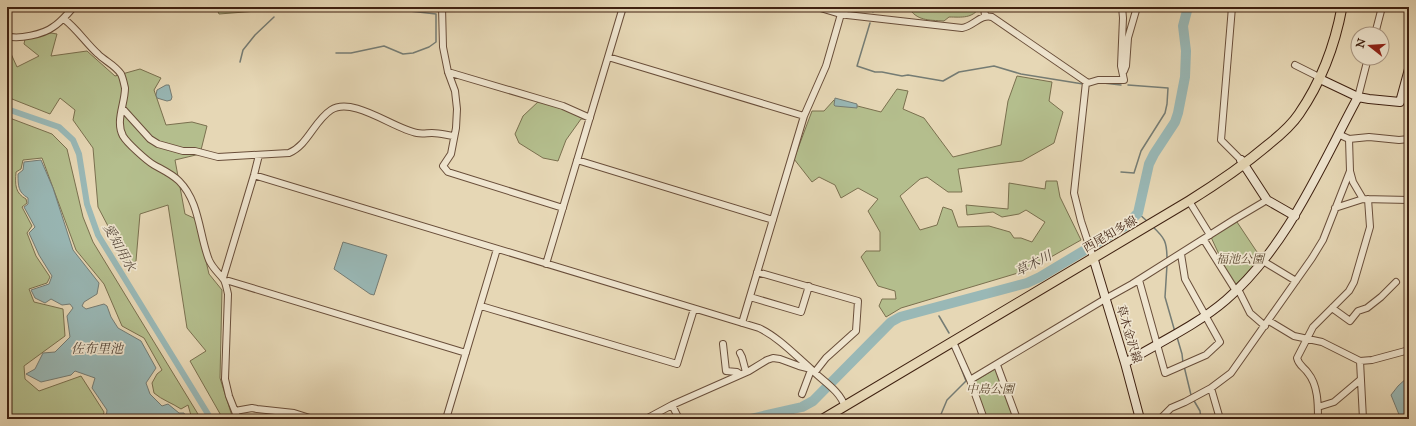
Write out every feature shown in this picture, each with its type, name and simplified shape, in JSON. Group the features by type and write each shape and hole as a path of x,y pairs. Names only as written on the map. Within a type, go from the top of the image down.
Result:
{"main road":[{"name":"西尾知多線","path":"823,419 953,342 1093,254 1151,224 1189,201 1280,135 1298,115 1320,78 1334,39 1342,7"}],"street":[{"path":"7,36 19,37 47,31 64,19 74,7"},
{"path":"442,7 443,47 448,72 455,91 457,109 456,128 451,154 443,166 448,172 563,208"},
{"path":"546,264 623,7"},
{"path":"817,7 841,14 962,28 985,16 996,19 1086,82 1124,80 1122,66 1122,7"},
{"path":"742,323 804,116 826,66 843,7"},
{"path":"984,7 985,16"},
{"path":"1123,72 1126,66 1128,38 1137,7"},
{"path":"1232,7 1221,140 1243,163 1267,200 1295,216"},
{"path":"1377,26 1382,7"},
{"path":"64,19 98,55 121,74 125,89 120,129 124,137 153,165 174,176 187,191 200,224 210,262 214,270 224,280 228,294 225,379 238,419"},
{"path":"608,57 804,116"},
{"path":"1295,65 1358,97 1400,102 1409,69"},
{"path":"1126,363 1205,316 1237,290 1263,261 1295,216 1358,97 1366,66"},
{"path":"448,72 562,106 590,118"},
{"path":"1086,82 1074,193 1088,243 1093,254"},
{"path":"122,108 150,139 158,144 182,151 195,151 218,157 283,154 293,151 304,141 328,112 339,106 346,106 371,114 417,133 433,133 454,136"},
{"path":"1338,134 1350,139 1409,139"},
{"path":"1318,419 1315,382 1308,372 1299,365 1297,358 1312,327 1349,291 1354,282 1370,227 1365,199 1353,182 1350,171 1350,139"},
{"path":"224,280 259,155"},
{"path":"577,160 773,220"},
{"path":"1160,419 1171,408 1211,388 1231,373 1323,240 1350,171"},
{"path":"254,175 768,332 802,360 835,391 843,400 845,407"},
{"path":"1335,208 1365,199 1409,200"},
{"path":"970,380 1166,264 1267,200"},
{"path":"1189,201 1210,235"},
{"path":"1204,240 1237,290 1250,314 1294,336 1322,342 1360,361 1372,360 1409,350"},
{"path":"446,419 481,306 497,248"},
{"name":"草木金沢線","path":"1093,254 1105,299 1126,363 1140,419"},
{"path":"1139,280 1164,373 1206,355 1220,342 1185,279 1181,254"},
{"path":"1263,261 1296,281"},
{"path":"757,272 858,301 856,331 812,371 802,394"},
{"path":"224,280 466,353"},
{"path":"1332,308 1350,321 1358,311 1367,308 1396,282"},
{"path":"750,297 801,312 809,286"},
{"path":"481,306 677,364 694,309"},
{"path":"953,342 970,380 984,419"},
{"path":"723,344 726,371 743,373"},
{"path":"740,353 743,373"},
{"path":"646,419 672,405 773,358 780,359 812,371"},
{"path":"1360,361 1363,419"},
{"path":"997,365 1017,419"},
{"path":"1318,407 1334,402 1360,380"},
{"path":"1211,388 1220,419"},
{"path":"672,405 679,419"},
{"path":"235,411 257,409 294,413 312,419"}],"green space":[{"path":"216,7 271,7 270,10 219,14"},
{"path":"908,7 980,7 974,14 962,17 949,17 944,21 923,19 911,12"},
{"path":"51,33 57,34 51,56 87,51 115,76 140,69 161,78 154,90 166,125 192,122 207,126 200,154 175,160 185,214 196,219 209,274 222,290 220,378 233,419 223,419 190,361 206,351 187,328 168,205 140,214 136,261 129,266 98,207 93,148 73,120 75,110 60,98 50,114 7,97 7,45 17,67 39,56 24,44 25,39"},
{"path":"1017,76 1052,82 1049,101 1063,112 1054,143 1022,161 958,169 962,192 948,192 927,177 920,179 900,196 920,230 937,225 943,207 952,210 958,227 989,226 1010,232 1014,238 1021,238 1032,242 1045,222 1026,210 1019,214 1002,217 993,212 967,215 966,205 1008,209 1009,183 1045,189 1046,181 1057,181 1060,197 1081,240 1028,270 901,308 886,317 879,306 882,299 896,299 895,291 878,286 861,257 866,251 880,251 880,232 868,211 878,199 858,188 841,198 835,185 819,177 812,182 794,159 812,111 824,111 834,100 881,112 897,89 908,91 903,109 924,118 953,157 1001,145 1008,101"},
{"path":"539,101 583,116 585,119 581,119 566,140 558,161 543,158 519,143 515,134 523,116"},
{"path":"7,117 52,134 67,149 83,217 93,242 201,419 192,419 188,405 181,409 160,398 154,393 152,383 157,374 162,370 144,338 122,326 104,284 76,250 42,158 23,160 21,169 16,172 16,188 22,197 26,199 27,203 22,207 32,226 27,233 36,256 50,277 47,283 29,289 34,302 63,309 65,336 24,366 25,379 39,391 81,376 104,412 102,419 7,419"},
{"name":"福池公園","path":"1235,219 1263,261 1236,291 1210,235"},
{"name":"中島公園","path":"997,368 1016,419 987,419 974,384 975,381"}],"water":[{"path":"169,85 172,97 171,100 167,101 157,98 156,95 157,90"},
{"path":"835,98 857,104 857,108 835,106"},
{"name":"佐布里池","path":"41,160 53,188 73,250 99,283 97,294 84,302 82,306 86,309 104,304 107,306 111,317 118,328 141,341 156,368 146,383 150,394 162,406 168,404 179,413 184,413 187,419 106,419 107,410 92,388 95,378 75,371 71,375 41,382 26,374 35,369 43,353 55,352 70,337 67,316 73,308 70,304 62,305 51,299 45,303 35,298 31,290 49,284 52,276 39,255 29,233 35,227 24,207 28,204 28,198 20,191 18,174 23,170 24,162"},
{"path":"343,242 387,255 374,295 370,294 334,269"},
{"path":"1409,376 1409,417 1402,418 1400,417 1391,395"}],"waterway":[{"path":"280,11 313,7"},
{"path":"336,53 351,53 384,46 403,54 413,53 429,47 436,42 436,14 392,9 351,7"},
{"path":"873,12 875,7"},
{"name":"草木川","path":"750,419 802,407 813,401 891,322 900,317 1027,283 1040,277 1125,226 1138,213 1149,164 1175,122 1178,113 1185,77 1186,51 1183,26 1188,7"},
{"path":"240,62 243,50 255,35 274,17"},
{"path":"870,23 857,66 875,72 902,76 908,75 943,81 959,72 994,66 1021,74 1083,84"},
{"path":"1103,83 1121,85"},
{"path":"1121,172 1134,173 1141,151 1165,113 1167,104 1168,88 1128,85"},
{"name":"愛知用水","path":"7,109 59,127 73,140 79,154 87,204 98,235 211,419"},
{"path":"1138,213 1148,222"},
{"path":"1152,226 1160,234 1166,244 1167,259"},
{"path":"1167,265 1165,297 1175,332"},
{"path":"939,316 949,333"},
{"path":"1177,337 1183,363"},
{"path":"939,419 947,400 966,381 958,360"},
{"path":"1184,366 1191,395"},
{"path":"1193,399 1200,411 1201,419"}]}
